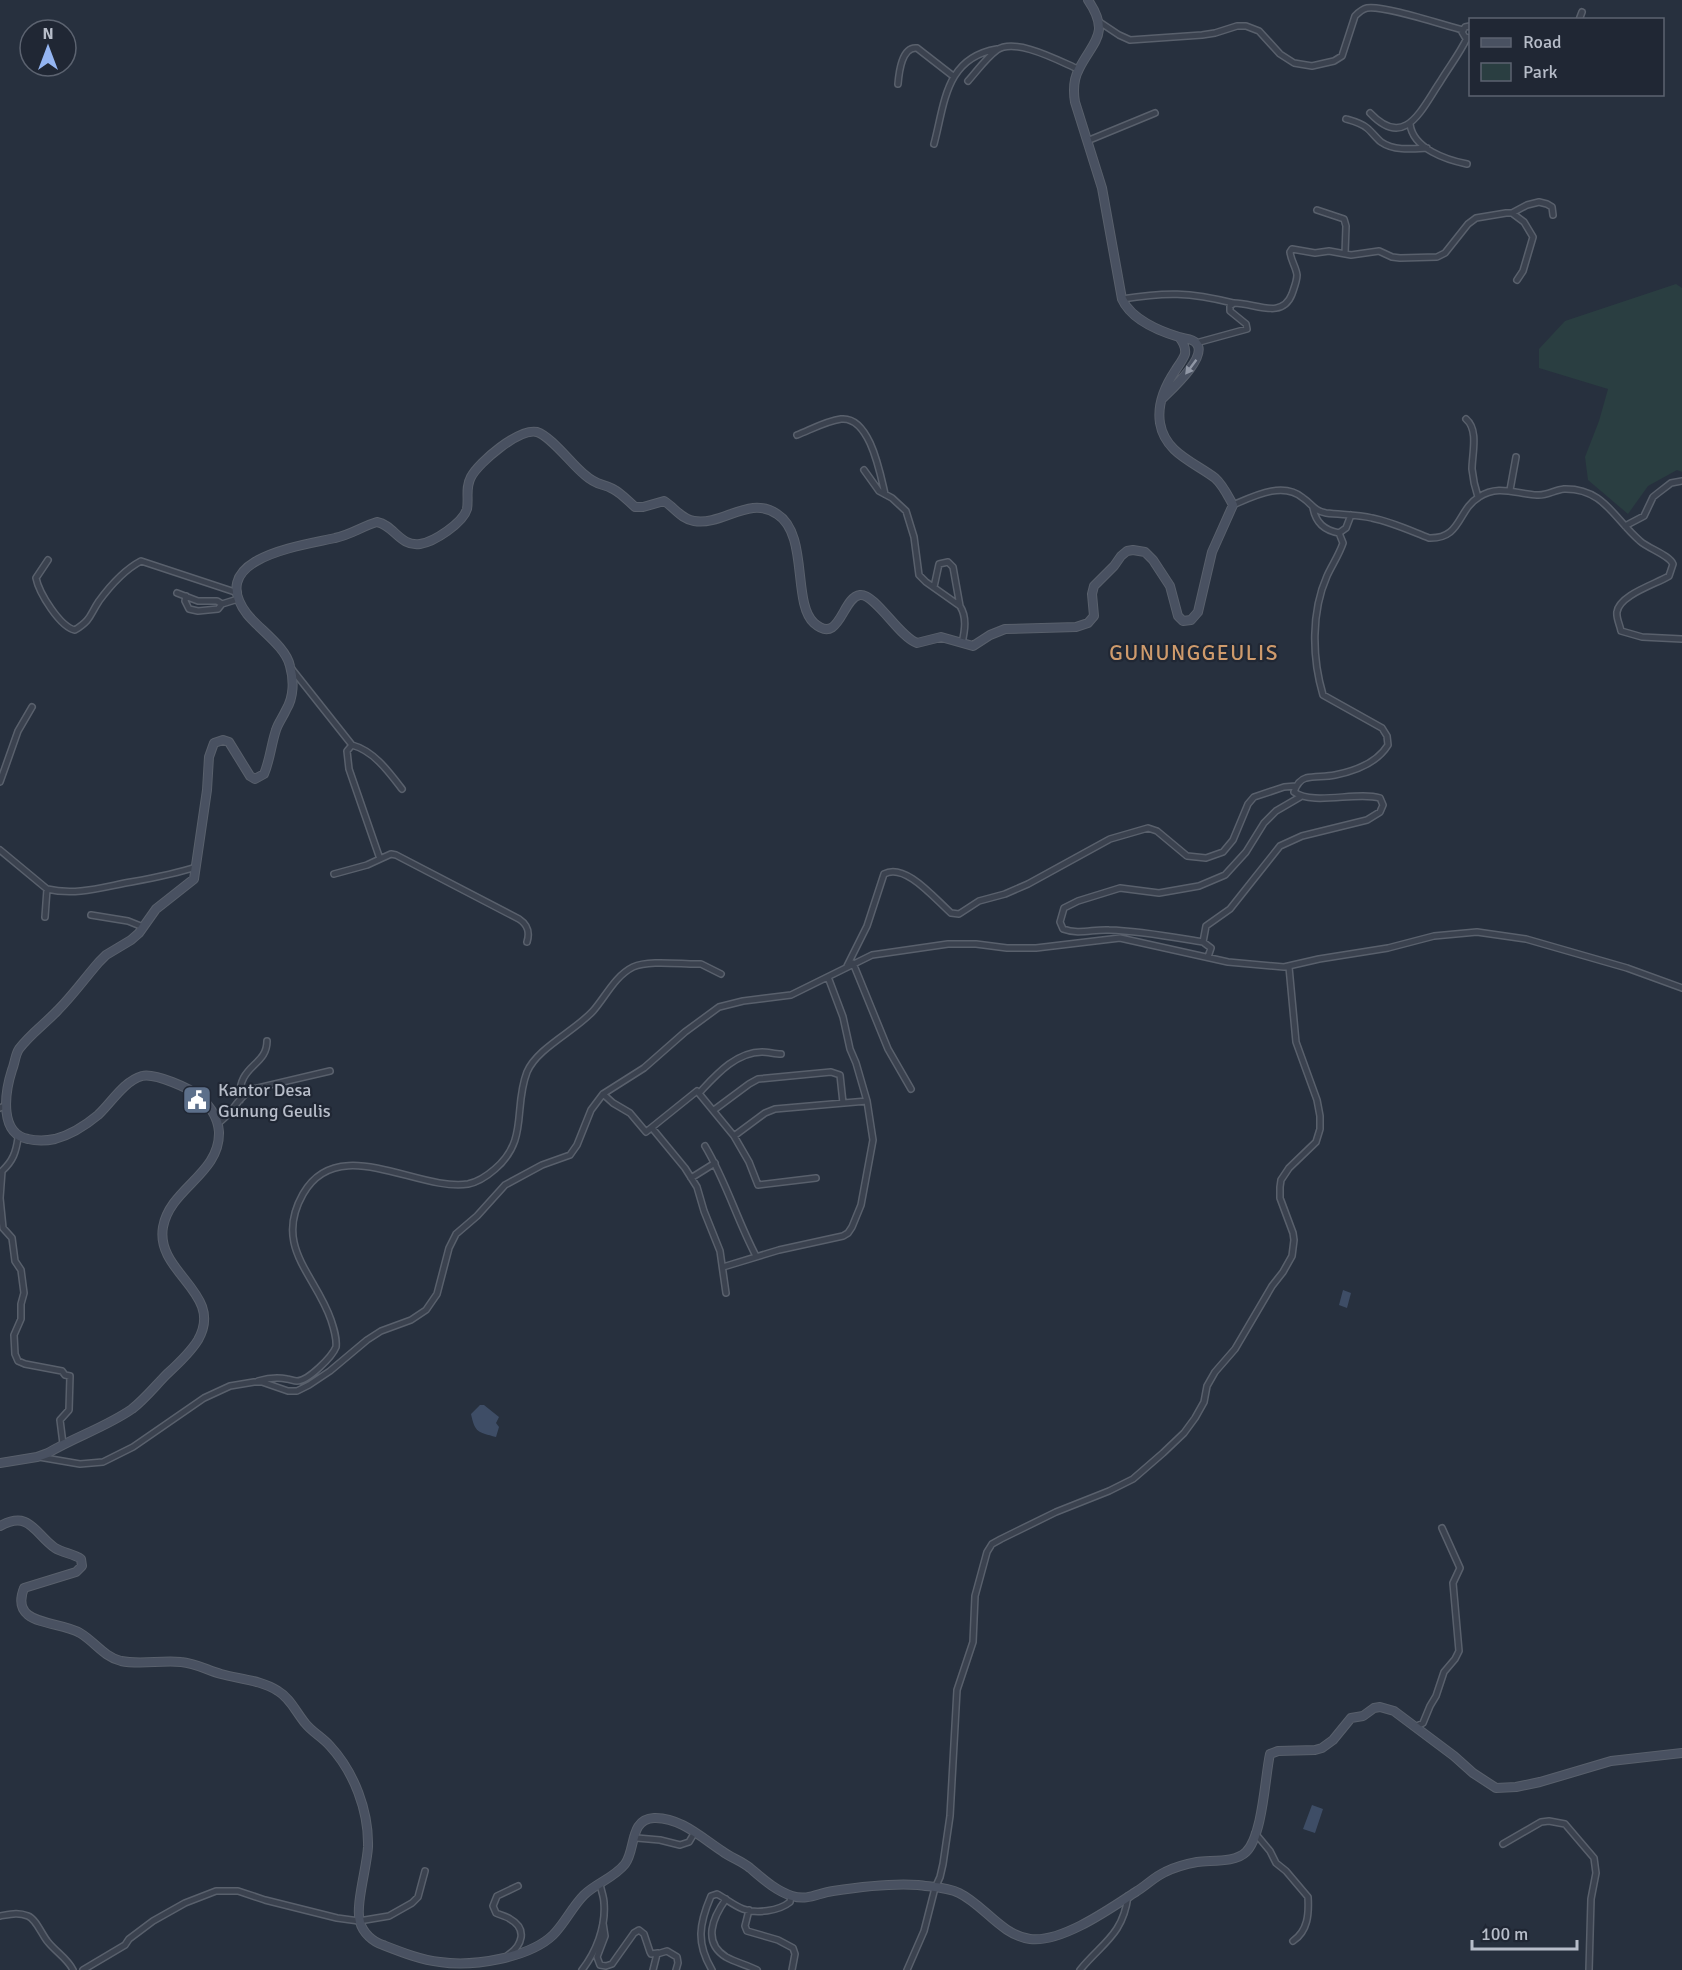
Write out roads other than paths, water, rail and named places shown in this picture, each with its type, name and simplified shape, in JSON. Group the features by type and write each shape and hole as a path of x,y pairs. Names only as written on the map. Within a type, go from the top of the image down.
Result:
{"main road":[{"path":"1088,0 1098,21 1099,32 1095,44 1078,69 1074,84 1074,102 1104,198 1122,299 1130,311 1140,318 1196,343 1199,350 1196,362 1161,400"},
{"path":"0,1463 37,1457 105,1425 134,1407 192,1349 200,1337 203,1323 202,1306 194,1291 168,1258 163,1230 172,1204 199,1177 214,1155 219,1140 218,1123 211,1109 197,1095 160,1078 146,1076 130,1082 97,1115 82,1126 63,1136 47,1140 18,1138 3,1123 1,1107 20,1047 59,1010 106,955 131,940 159,906 193,880 211,747 217,741 229,742 250,776 255,778 261,777 267,766 277,725 290,702 293,683 291,668 285,652 251,619 238,596 239,578 246,566 268,556 335,538 377,522 388,526 402,540 416,544 432,540 463,517 466,511 468,484 479,466 502,446 525,433 533,432 540,433 549,440 594,483 615,490 635,507 664,501 686,519 697,521 756,507 769,509 778,514 785,521 793,536 806,610 812,621 820,627 828,628 837,624 848,603 855,596 862,594 868,596 907,638 918,643 941,637 976,645 996,632 1016,627 1083,626 1094,616 1092,594 1094,586 1121,556 1130,550 1145,552 1152,560 1170,586 1179,617 1186,621 1191,620 1198,612 1212,552 1233,505 1215,478 1183,457 1163,435 1160,423 1161,400 1164,390 1185,353 1179,337"},
{"path":"0,1526 12,1520 22,1520 32,1525 53,1546 81,1559 81,1568 76,1572 24,1588 20,1597 21,1602 25,1611 34,1619 72,1628 114,1659 129,1662 191,1663 214,1672 268,1686 288,1699 303,1721 329,1745 341,1760 362,1805 368,1843 359,1921 368,1936 377,1944 439,1962 457,1963 504,1958 519,1954 544,1942 557,1931 586,1892 623,1867 630,1853 634,1835 641,1823 651,1818 680,1824 695,1832 727,1855 737,1858 763,1880 791,1896 810,1898 826,1892 897,1885 955,1891 1003,1927 1019,1936 1030,1939 1047,1938 1104,1913 1138,1891 1153,1878 1171,1869 1243,1854 1248,1850 1255,1833 1269,1756 1272,1752 1322,1748 1333,1740 1351,1718 1363,1716 1374,1708 1380,1707 1394,1711 1492,1787 1503,1788 1540,1782 1605,1762 1682,1753"}],"street":[{"path":"1098,21 1130,40 1202,35 1238,26 1254,27 1280,54 1302,66 1325,64 1342,56 1355,15 1367,8 1393,11 1463,30"},
{"path":"1580,18 1582,12"},
{"path":"1463,30 1469,26"},
{"path":"1370,113 1380,124 1388,128 1399,129 1410,124 1425,106 1469,38 1463,35 1463,30"},
{"path":"898,84 902,64 911,47 917,48 953,76"},
{"path":"934,144 947,88 953,76 977,56 998,49 1014,47 1052,56 1078,69"},
{"path":"968,81 998,49"},
{"path":"1088,141 1155,113"},
{"path":"1346,119 1368,129 1388,146 1427,148"},
{"path":"1410,124 1410,130 1427,148 1444,159 1467,164"},
{"path":"1122,299 1153,294 1183,293 1270,309 1284,306 1289,301 1297,278 1290,258 1292,249 1315,253 1329,251 1346,254 1379,251 1400,258 1437,257 1445,253 1473,219 1512,213 1539,202 1552,207 1553,215"},
{"path":"1317,210 1344,219 1346,254"},
{"path":"1512,213 1524,222 1533,237 1523,271 1517,280"},
{"path":"1196,343 1247,329 1246,324 1230,311 1233,303"},
{"path":"797,435 840,419 854,422 863,431 871,446 885,494"},
{"path":"1466,419 1473,430 1472,470 1478,497"},
{"path":"1510,490 1516,457"},
{"path":"864,470 879,491 899,503 906,511 914,537 921,578 960,606"},
{"path":"1625,526 1644,516 1653,497 1658,493 1671,483 1682,481"},
{"path":"1313,508 1324,513 1372,518 1429,538 1438,538 1452,531 1468,507 1478,497 1492,491 1510,490 1537,495 1565,489 1591,494 1607,504 1625,526 1647,547 1667,556 1673,567 1669,576 1628,597 1618,607 1616,615 1622,631 1642,637 1682,639"},
{"path":"1233,505 1258,494 1281,490 1298,494 1306,499 1322,527 1330,531 1339,533 1346,528 1351,515"},
{"path":"1300,797 1294,792 1296,786 1304,778 1335,775 1364,766 1382,755 1388,745 1383,728 1323,695 1319,681 1315,640 1317,613 1326,577 1343,543 1339,533"},
{"path":"48,560 36,578 38,588 65,625 75,630 87,623 99,601 125,572 141,561 238,596"},
{"path":"934,587 939,564 948,562 953,567 964,620 963,643"},
{"path":"177,593 198,600 217,601 222,604"},
{"path":"186,596 185,601 189,609 198,612 218,609 222,604 238,596"},
{"path":"198,612 207,600"},
{"path":"291,668 352,745 365,751 385,767 402,789"},
{"path":"0,782 18,730 32,707"},
{"path":"352,745 347,751 349,769 380,859"},
{"path":"847,968 867,926 884,874 890,871 907,875 951,913 959,914 979,901 1005,894 1028,884 1110,839 1148,828 1157,831 1187,856 1206,858 1223,852 1233,840 1248,804 1254,797 1284,787 1296,786"},
{"path":"1203,942 1206,926 1230,909 1280,846 1302,836 1367,820 1380,812 1383,805 1380,798 1371,796 1300,797 1276,811 1264,823 1246,852 1225,875 1199,886 1159,893 1119,888 1064,908 1060,922 1063,929 1073,933 1106,930 1141,932 1203,942 1210,948 1208,957"},
{"path":"0,850 47,889 66,892 99,889 154,879 196,867"},
{"path":"334,874 367,865 391,854 396,855 519,919 528,928 527,942"},
{"path":"45,917 47,889"},
{"path":"91,915 128,921 143,927"},
{"path":"254,1382 262,1382 288,1391 303,1388 330,1371 381,1331 411,1320 426,1310 437,1294 449,1248 456,1234 477,1216 505,1185 542,1165 570,1155 577,1145 591,1110 603,1094 644,1068 685,1032 719,1007 743,1001 784,997 872,955 948,944 1036,948 1127,938 1208,957 1253,965 1288,967 1319,959 1388,948 1434,936 1487,932 1526,939 1610,962 1682,988"},
{"path":"853,963 888,1049 911,1089"},
{"path":"37,1457 80,1464 103,1462 132,1447 204,1398 230,1386 269,1378 301,1380 322,1364 335,1350 337,1344 328,1312 300,1262 293,1237 293,1221 298,1203 308,1186 332,1170 363,1166 444,1184 469,1184 482,1179 497,1167 513,1148 518,1132 525,1079 532,1064 587,1017 626,972 639,964 696,964 721,974"},
{"path":"907,1970 924,1931 940,1877 951,1816 957,1690 973,1642 975,1596 989,1547 1056,1512 1133,1479 1184,1433 1204,1402 1207,1386 1215,1372 1235,1348 1292,1256 1294,1240 1280,1198 1281,1180 1289,1168 1316,1142 1320,1129 1317,1100 1296,1042 1288,967"},
{"path":"723,1267 756,1256 843,1236 850,1231 861,1205 873,1147 867,1101 843,1017 828,977"},
{"path":"240,1100 239,1088 246,1072 265,1055 267,1041"},
{"path":"603,1094 630,1113 645,1131 648,1131 695,1092 699,1092 730,1063 741,1057 761,1052 781,1054"},
{"path":"218,1123 224,1120 240,1100 253,1089 330,1071"},
{"path":"714,1110 749,1083 758,1079 831,1072 840,1075 843,1103"},
{"path":"699,1092 734,1136 749,1162 758,1185 816,1178"},
{"path":"734,1136 765,1113 775,1109 867,1101"},
{"path":"652,1128 697,1187 720,1251 726,1293"},
{"path":"18,1138 11,1163 2,1171 0,1198 3,1228 12,1238 15,1261 21,1270 23,1279 21,1319 14,1335 15,1354 18,1361 25,1364 62,1371 70,1377 69,1410 60,1420 63,1444"},
{"path":"705,1146 715,1163 756,1256"},
{"path":"691,1178 715,1163"},
{"path":"1415,1727 1423,1723 1444,1672 1459,1651 1453,1583 1460,1568 1442,1528"},
{"path":"1503,1844 1541,1822 1549,1821 1565,1824 1594,1858 1596,1873 1591,1899 1589,1970"},
{"path":"634,1835 637,1838 680,1845 689,1842 695,1832"},
{"path":"1255,1833 1270,1851 1276,1863 1286,1870 1308,1897 1305,1929 1293,1941"},
{"path":"83,1970 125,1945 129,1939 153,1921 216,1891 238,1891 337,1918 359,1921 389,1916 412,1903 418,1897 425,1871"},
{"path":"600,1884 604,1900 605,1936 597,1957 600,1965 612,1964 634,1933 639,1930 644,1934 651,1954 669,1951 676,1955 678,1960 676,1970"},
{"path":"504,1958 520,1943 520,1931 513,1921 496,1913 493,1906 497,1896 518,1886"},
{"path":"712,1970 702,1948 700,1927 711,1896 717,1894 742,1909 768,1910 786,1905 790,1902 791,1896"},
{"path":"1080,1970 1116,1932 1125,1914 1128,1896"},
{"path":"726,1899 712,1924 713,1943 725,1956 757,1970"},
{"path":"749,1910 744,1926 746,1930 778,1940 793,1948 795,1954 792,1970"},
{"path":"0,1916 18,1913 30,1917 48,1942 74,1970"},
{"path":"582,1970 593,1955 603,1923"},
{"path":"653,1970 658,1953"}],"water":[{"path":"1343,1290 1351,1293 1347,1308 1339,1305"},
{"path":"480,1405 484,1405 499,1417 496,1423 499,1427 496,1437 481,1433 474,1425 471,1414"},
{"path":"1312,1805 1323,1809 1315,1833 1303,1829"}],"place":[{"name":"Kantor Desa Gunung Geulis","path":"197,1100"}],"district":[{"name":"GUNUNGGEULIS","path":"1194,653"}]}
